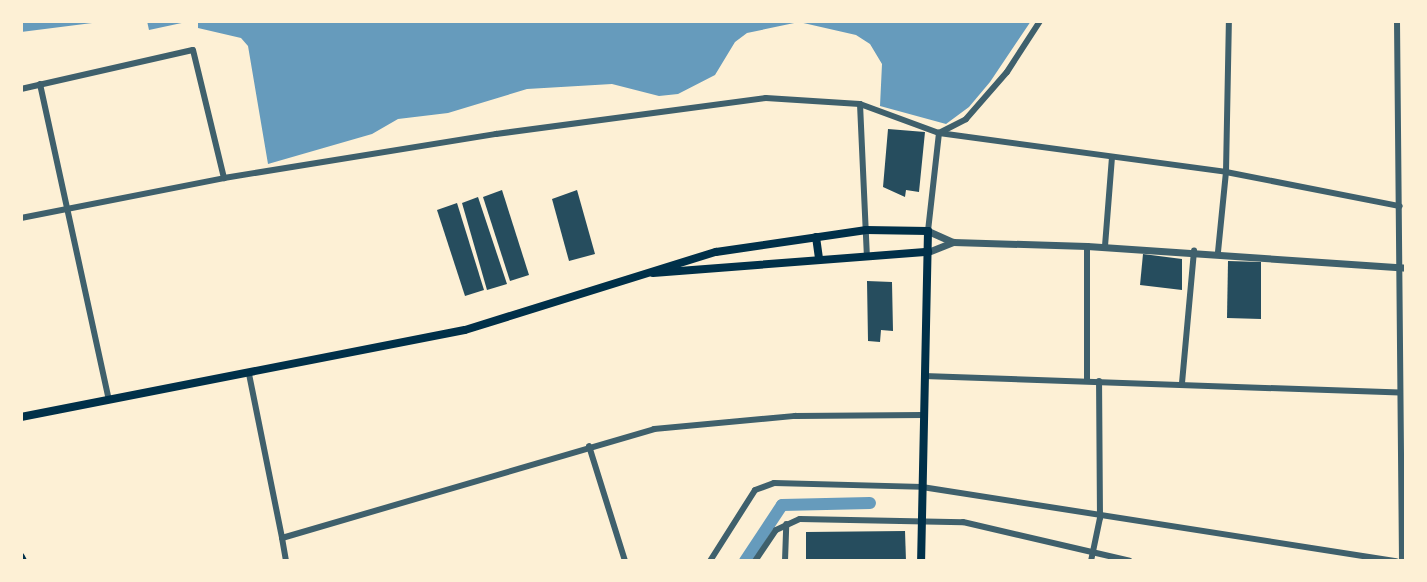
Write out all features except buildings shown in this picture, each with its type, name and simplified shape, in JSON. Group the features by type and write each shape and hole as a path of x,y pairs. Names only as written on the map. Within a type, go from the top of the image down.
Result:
{"main road":[{"path":"21,417 465,330 537,311 636,275 716,252 866,230 928,231 921,561"},
{"path":"816,237 819,259"},
{"path":"765,244 765,262"},
{"path":"636,275 765,262 928,252"}],"street":[{"path":"939,133 966,119 1007,72 1040,21"},
{"path":"1218,252 1226,172 1229,21"},
{"path":"1397,21 1403,268 1402,561"},
{"path":"21,89 193,50 224,178"},
{"path":"40,84 109,400"},
{"path":"1398,95 1406,95"},
{"path":"21,218 224,178 741,100 860,104 939,133 1226,172 1401,206"},
{"path":"860,104 867,256"},
{"path":"939,133 928,231 953,242 1218,252 1403,268"},
{"path":"1105,246 1112,157"},
{"path":"928,252 953,242"},
{"path":"1087,246 1087,381"},
{"path":"1182,383 1194,251"},
{"path":"249,374 286,561"},
{"path":"924,376 1182,383 1401,393"},
{"path":"1092,558 1100,518 1099,381"},
{"path":"282,538 654,429 795,416 923,415"},
{"path":"589,446 625,561"},
{"path":"710,561 747,502 764,485 922,487 1100,518 1396,561"},
{"path":"755,561 771,536 786,524 800,519 921,519 983,526 1092,558 1130,561"},
{"path":"785,561 786,524"}],"water":[{"path":"21,21 108,21 21,32"},
{"path":"147,21 191,21 149,30"},
{"path":"198,21 1031,21 990,82 969,107 946,124 880,106 882,64 870,44 856,35 799,22 747,33 735,42 715,75 678,94 659,96 612,84 527,89 448,113 398,119 372,134 268,164 248,46 241,38 198,28"}],"waterway":[{"path":"745,561 782,505 870,503"}]}
